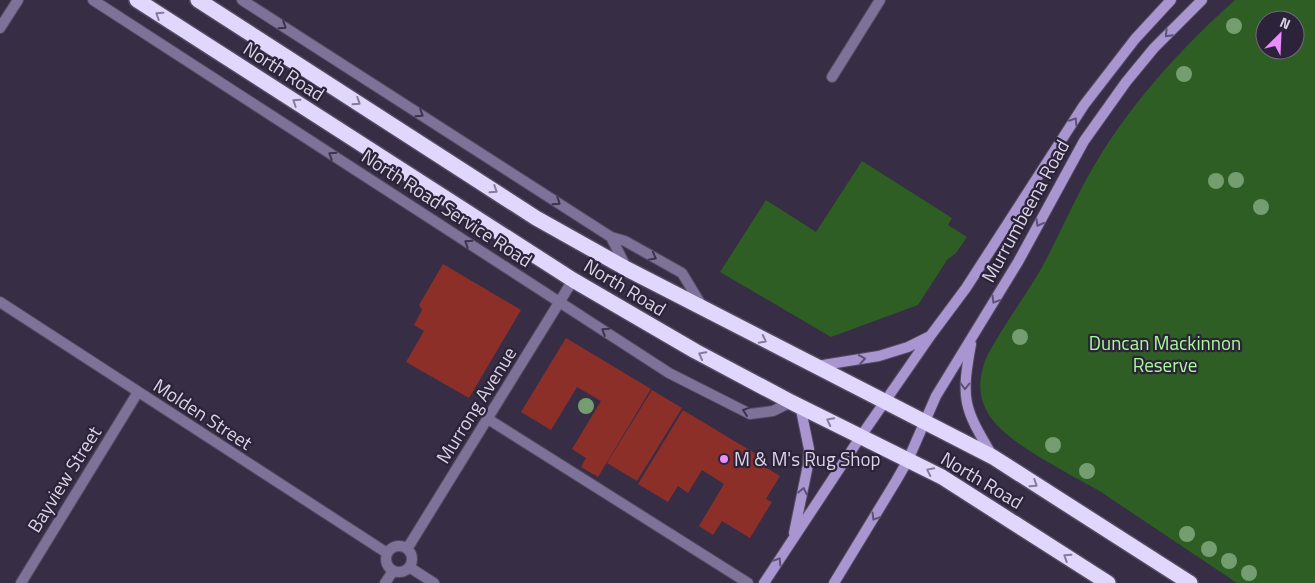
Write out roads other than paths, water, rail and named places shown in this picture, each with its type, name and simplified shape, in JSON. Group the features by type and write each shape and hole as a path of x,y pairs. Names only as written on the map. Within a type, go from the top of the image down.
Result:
{"highway":[{"name":"North Road","path":"136,0 573,280 695,351 942,477 1108,583"},
{"name":"North Road","path":"198,0 536,218 704,309 993,457 1190,583"}],"main road":[{"name":"Murrumbeena Road","path":"764,583 861,436 986,259 1084,105 1129,46 1171,0"},
{"name":"Murrumbeena Road","path":"834,583 908,460 938,391 1018,262 1084,141 1126,82 1202,0"},
{"path":"814,366 879,356 908,347 931,335"},
{"path":"972,338 965,374 966,400 974,426 993,457"},
{"path":"793,539 808,465 808,449 796,404"}],"street":[{"path":"0,28 18,0"},
{"name":"North Road Service Road","path":"93,0 669,373 750,414 773,411 796,404"},
{"path":"242,0 612,237 628,269"},
{"path":"832,76 880,0"},
{"name":"North Road","path":"612,237 625,241 682,273 704,309"},
{"name":"Murrong Avenue","path":"407,549 573,280"},
{"name":"Molden Street","path":"0,302 388,553"},
{"name":"Bayview Street","path":"21,583 138,392"},
{"path":"488,419 748,583"},
{"path":"397,546 407,549 412,557 412,561 409,567 401,572 393,571 386,562 388,553 397,546"},
{"path":"409,567 434,583"},
{"path":"385,583 393,571"}],"place":[{"name":"M & M's Rug Shop","path":"724,459"}],"park label":[{"name":"Duncan Mackinnon Reserve","path":"1165,354"}]}
